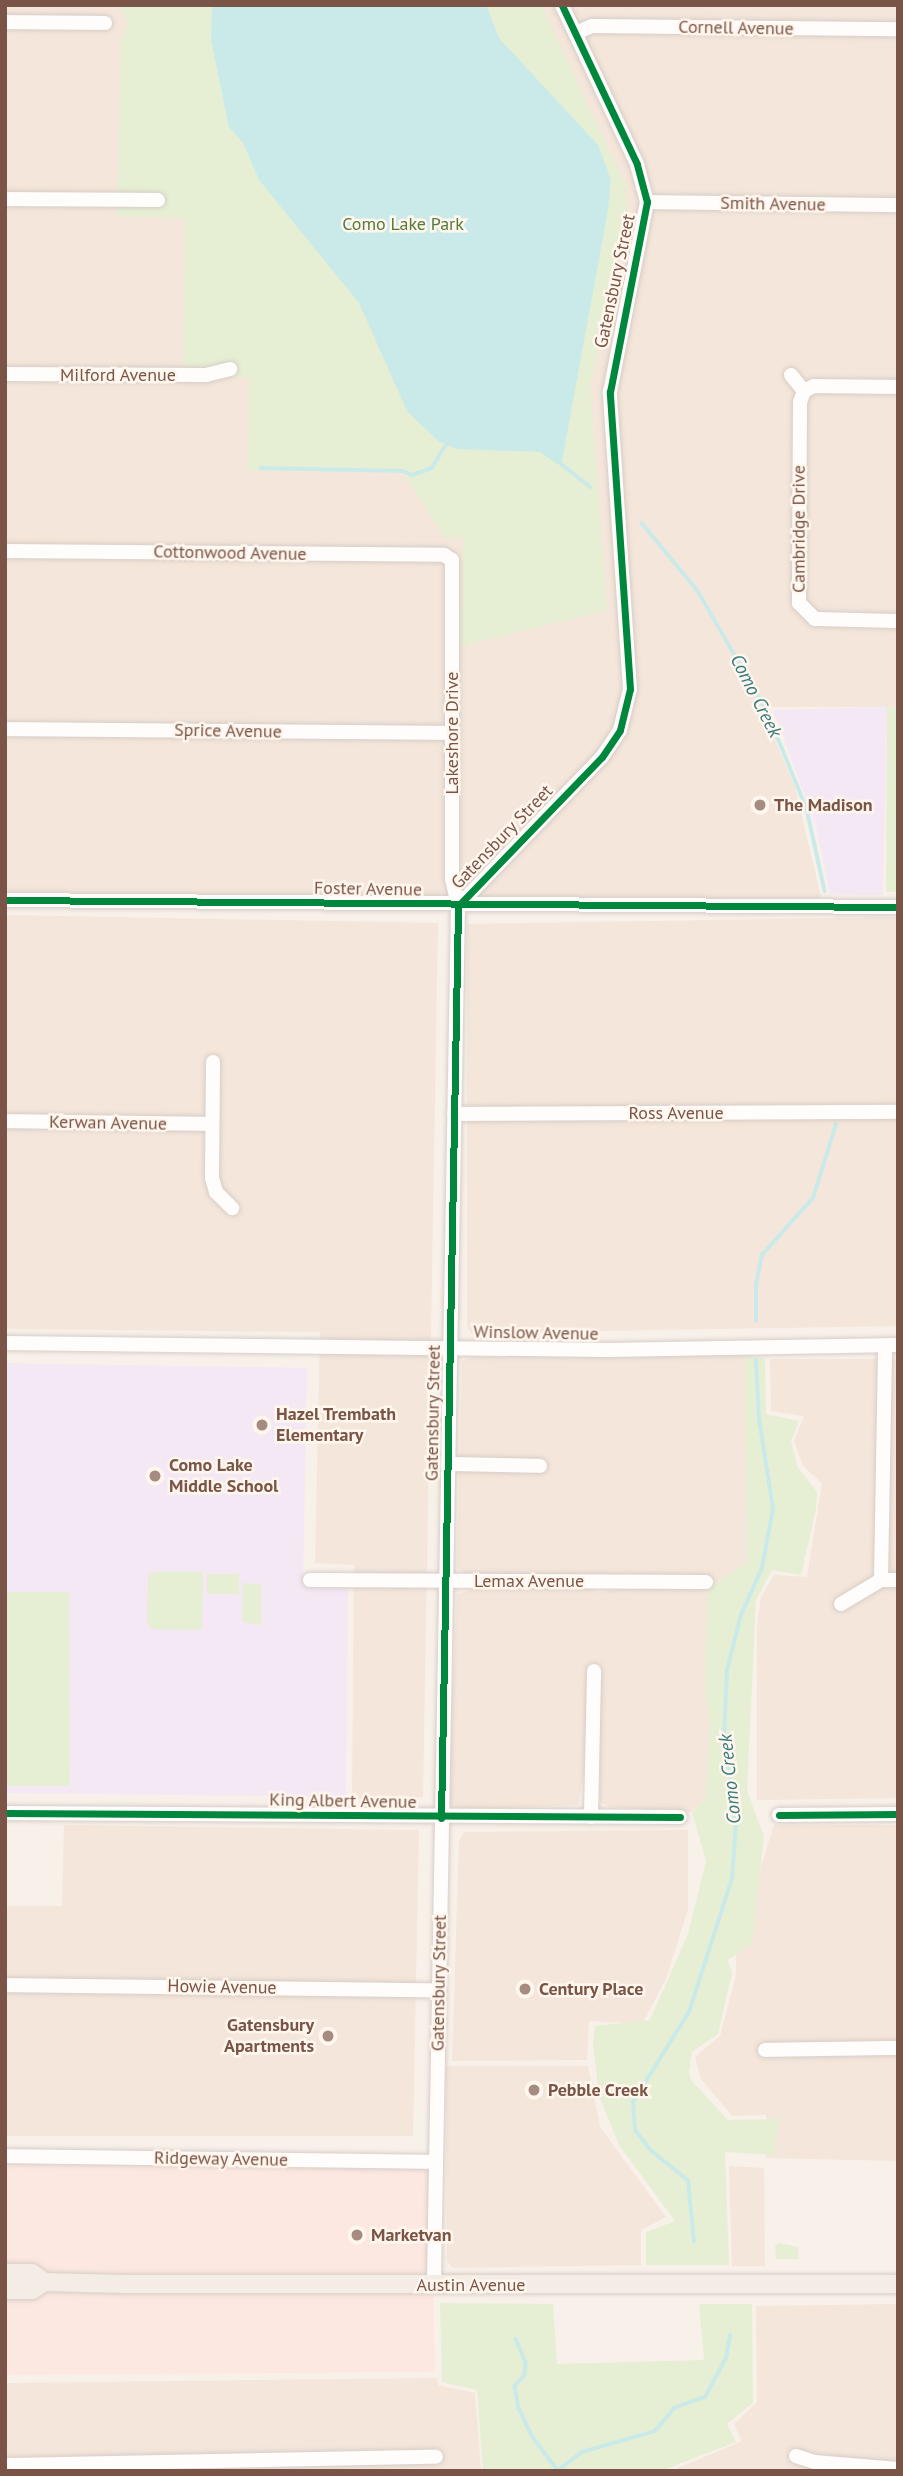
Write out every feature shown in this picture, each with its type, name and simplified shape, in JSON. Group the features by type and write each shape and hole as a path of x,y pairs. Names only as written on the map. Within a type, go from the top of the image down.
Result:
{"main road":[{"name":"Austin Avenue","path":"5,2273 32,2273 45,2282"},
{"name":"Austin Avenue","path":"5,2290 32,2290 45,2282 898,2284"}],"street":[{"name":"Gatensbury Street","path":"434,2285 458,906 602,757 627,707 630,674 610,392 647,202 637,164 562,5"},
{"path":"5,22 105,23"},
{"name":"Cornell Avenue","path":"576,33 592,26 898,29"},
{"path":"5,199 158,200"},
{"name":"Smith Avenue","path":"647,202 898,205"},
{"name":"Milford Avenue","path":"5,374 206,375 230,369"},
{"path":"791,375 804,391 814,386 898,387"},
{"name":"Cambridge Drive","path":"804,391 800,402 799,603 815,619 898,621"},
{"name":"Cottonwood Avenue","path":"5,551 444,555 452,560"},
{"name":"Lakeshore Drive","path":"452,560 452,878 458,906"},
{"name":"Sprice Avenue","path":"5,729 452,733"},
{"name":"Foster Avenue","path":"5,900 898,908"},
{"path":"213,1062 212,1178 216,1192 232,1208"},
{"name":"Ross Avenue","path":"454,1114 898,1112"},
{"name":"Kerwan Avenue","path":"5,1121 211,1124"},
{"name":"Winslow Avenue","path":"5,1343 450,1348 891,1345"},
{"path":"881,1580 891,1345"},
{"path":"448,1464 540,1466"},
{"name":"Lemax Avenue","path":"310,1580 706,1582"},
{"path":"841,1604 881,1580 898,1580"},
{"path":"591,1818 594,1671"},
{"name":"King Albert Avenue","path":"5,1812 441,1818 680,1817"},
{"path":"779,1815 898,1814"},
{"name":"Howie Avenue","path":"5,1985 439,1990"},
{"path":"765,2050 898,2048"},
{"name":"Ridgeway Avenue","path":"5,2156 436,2162"},
{"path":"796,2456 815,2462 898,2469"},
{"path":"5,2465 436,2457"}],"shaded area":[{"path":"5,5 898,5 898,707 761,707 795,787 823,905 5,895"},
{"path":"887,707 883,895 830,894 816,826 773,710"},
{"path":"5,915 438,923 423,1797 352,1799 354,1565 315,1563 320,1332 5,1329"},
{"path":"898,917 898,1326 471,1333 467,1326 467,924"},
{"path":"745,1354 747,1563 706,1658 710,1722 705,1799 692,1812 610,1807 600,1802 598,1666 588,1666 585,1766 578,1805 455,1810 449,1802 449,1785 457,1594 474,1589 590,1588 596,1593 623,1588 607,1574 470,1575 457,1568 462,1361 473,1357"},
{"path":"770,1359 898,1359 898,1798 757,1800 757,1625 761,1597 774,1575 807,1577 822,1483 803,1466 794,1441 804,1416 771,1411"},
{"name":"Como Lake Middle School","path":"5,1363 307,1368 303,1584 348,1585 346,1797 5,1793"},
{"path":"64,1825 419,1830 413,2136 5,2136 5,1906 62,1906"},
{"path":"774,1825 898,1825 898,2161 766,2158 766,2115 732,2116 701,2079 695,2057 720,2036 736,1975 736,1947"},
{"path":"688,1830 688,1909 666,1979 642,2024 589,2021 587,2060 452,2061 459,1841 464,1832"},
{"path":"446,2066 588,2066 600,2127 666,2217 641,2230 641,2265 453,2268 447,2261"},
{"path":"5,2164 431,2167 435,2372 5,2375"},
{"path":"729,2166 764,2168 765,2266 732,2266"},
{"path":"898,2304 898,2471 671,2471 742,2441 734,2424 757,2402 756,2306"},
{"path":"437,2378 438,2385 475,2393 481,2471 5,2471 5,2383"}],"green space":[{"name":"Como Lake Park","path":"120,5 541,5 626,186 627,222 590,385 607,610 461,646 463,537 445,538 403,472 248,471 249,377 183,377 185,218 117,216 121,39 128,24"},
{"path":"887,707 898,708 898,892 886,892"},
{"path":"745,1356 765,1358 766,1414 799,1421 791,1441 797,1466 817,1492 816,1509 801,1575 772,1570 756,1600 747,1791 764,1836 752,1944 728,1960 732,1973 718,2034 692,2052 689,2071 691,2080 728,2120 779,2119 774,2155 725,2152 729,2265 646,2265 646,2232 675,2221 619,2145 599,2096 593,2043 595,2026 650,2020 688,1934 706,1861 692,1812 705,1799 710,1722 705,1693 707,1588 747,1563"},
{"path":"152,1572 203,1572 202,1630 152,1629 147,1622 148,1578"},
{"path":"207,1574 239,1574 239,1594 207,1594"},
{"path":"243,1583 261,1584 261,1625 242,1622"},
{"path":"5,1592 69,1592 70,1786 5,1786"},
{"path":"779,2243 798,2247 799,2259 776,2259 775,2246"},
{"path":"440,2303 553,2304 557,2364 704,2360 699,2304 752,2304 753,2403 727,2424 736,2442 661,2471 483,2471 477,2390 442,2382"}],"water":[{"path":"212,5 486,5 499,38 598,145 611,180 608,210 562,461 557,464 540,452 457,449 438,441 407,411 359,303 259,180 243,143 229,127 211,40"}],"waterway":[{"path":"261,468 403,471 412,475 432,468 446,445"},
{"name":"Como Creek","path":"560,463 591,487"},
{"name":"Como Creek","path":"642,523 698,591 767,711 807,809 825,891"},
{"name":"Como Creek","path":"756,1321 756,1285 762,1255 813,1198 836,1124"},
{"name":"Como Creek","path":"694,2242 688,2181 650,2150 635,2130 633,2102 689,2012 732,1879 736,1824 724,1739 727,1670 741,1615 762,1568 773,1509 759,1419 756,1361"},
{"name":"Como Creek","path":"557,2471 582,2452 655,2431 674,2408 705,2397 726,2358 730,2335"},
{"path":"516,2339 526,2362 525,2375 515,2386 519,2408 532,2436 557,2469"}],"cycle path":[{"path":"441,1818 458,906 602,757 620,730 630,689 610,392 647,202 637,164 562,5"},
{"path":"5,900 898,907"},
{"path":"5,1813 680,1817"},
{"path":"779,1815 898,1814"}],"place":[{"name":"The Madison","path":"760,805"},
{"name":"Hazel Trembath Elementary","path":"262,1425"},
{"name":"Como Lake Middle School","path":"155,1476"},
{"name":"Century Place","path":"525,1989"},
{"name":"Gatensbury Apartments","path":"328,2036"},
{"name":"Pebble Creek","path":"534,2090"},
{"name":"Marketvan","path":"357,2235"}]}
